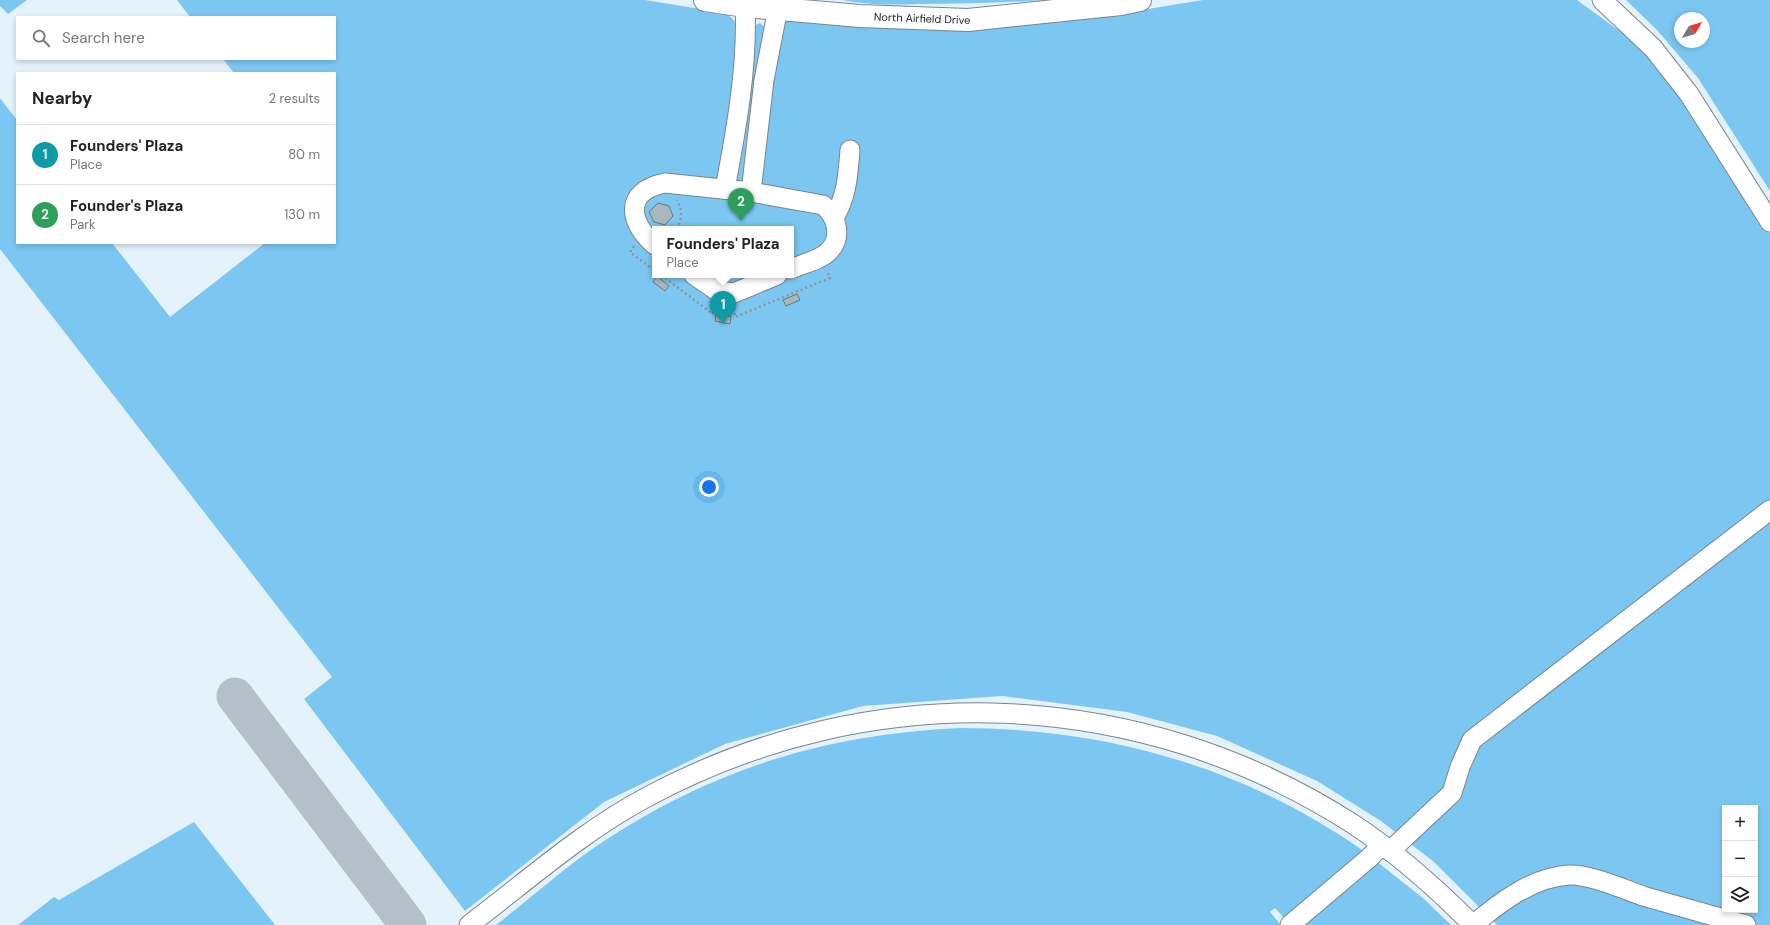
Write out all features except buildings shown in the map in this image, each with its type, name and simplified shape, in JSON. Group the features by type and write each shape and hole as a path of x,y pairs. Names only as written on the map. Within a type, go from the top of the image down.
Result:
{"main road":[{"name":"North Airfield Drive","path":"705,0 779,4 860,16 968,20 1140,0"}],"lane":[{"path":"1602,0 1654,48 1689,94 1770,222"},
{"path":"725,189 736,132 746,33 745,3"},
{"path":"751,192 764,80 779,4"},
{"path":"741,75 764,80"},
{"path":"736,132 758,136"},
{"path":"834,218 841,207 847,188 850,150"},
{"path":"646,244 634,216 637,200 650,187 665,183 751,192 816,203 829,210 834,218 837,232 832,247 827,253 794,268"},
{"path":"698,278 709,286 726,293 734,293 770,278"},
{"path":"1290,925 1369,858 1386,848 1452,793 1460,768 1472,740 1770,510"},
{"path":"469,925 579,841 615,816 691,775 742,754 821,730 853,723 925,714 959,712 1022,714 1092,722 1161,737 1199,749 1262,775 1320,805 1386,848 1426,880 1473,925 1492,909 1523,889 1545,880 1570,875 1596,880 1746,925"}],"path":[{"path":"676,199 682,212 679,226"},
{"path":"646,244 630,252 652,269"},
{"path":"735,317 830,278 826,266"}],"shaded area":[{"path":"0,0 27,0 8,14 0,6"},
{"path":"177,0 645,0 725,13 732,18 738,26 753,32 756,25 760,23 775,37 786,18 959,27 1093,18 1203,0 1577,0 1621,32 1648,57 1674,86 1770,234 1770,925 1497,925 1434,862 1381,821 1317,781 1217,736 1127,712 1002,696 863,706 725,744 604,802 465,911 304,699 332,677 0,249 0,98 16,119 16,244 113,244 170,317 264,244 336,244 336,72 233,72 224,60 336,60 336,16 189,16"},
{"path":"843,0 1044,0 981,3 871,4"},
{"path":"1626,0 1770,0 1770,191 1698,78 1657,30"},
{"path":"960,728 1015,730 1068,735 1121,745 1172,758 1222,775 1271,797 1319,822 1365,852 1286,920 1275,908 1270,912 1281,925 496,925 561,872 601,843 643,817 685,795 728,776 772,760 863,738"},
{"path":"194,822 275,925 18,925 54,897 59,900"},
{"path":"1376,861 1424,899 1451,925 1296,925"}],"taxiway":[{"path":"235,696 408,925"}],"place":[{"name":"Founder's Plaza","path":"741,221"},
{"name":"Founders' Plaza","path":"723,324"}]}
